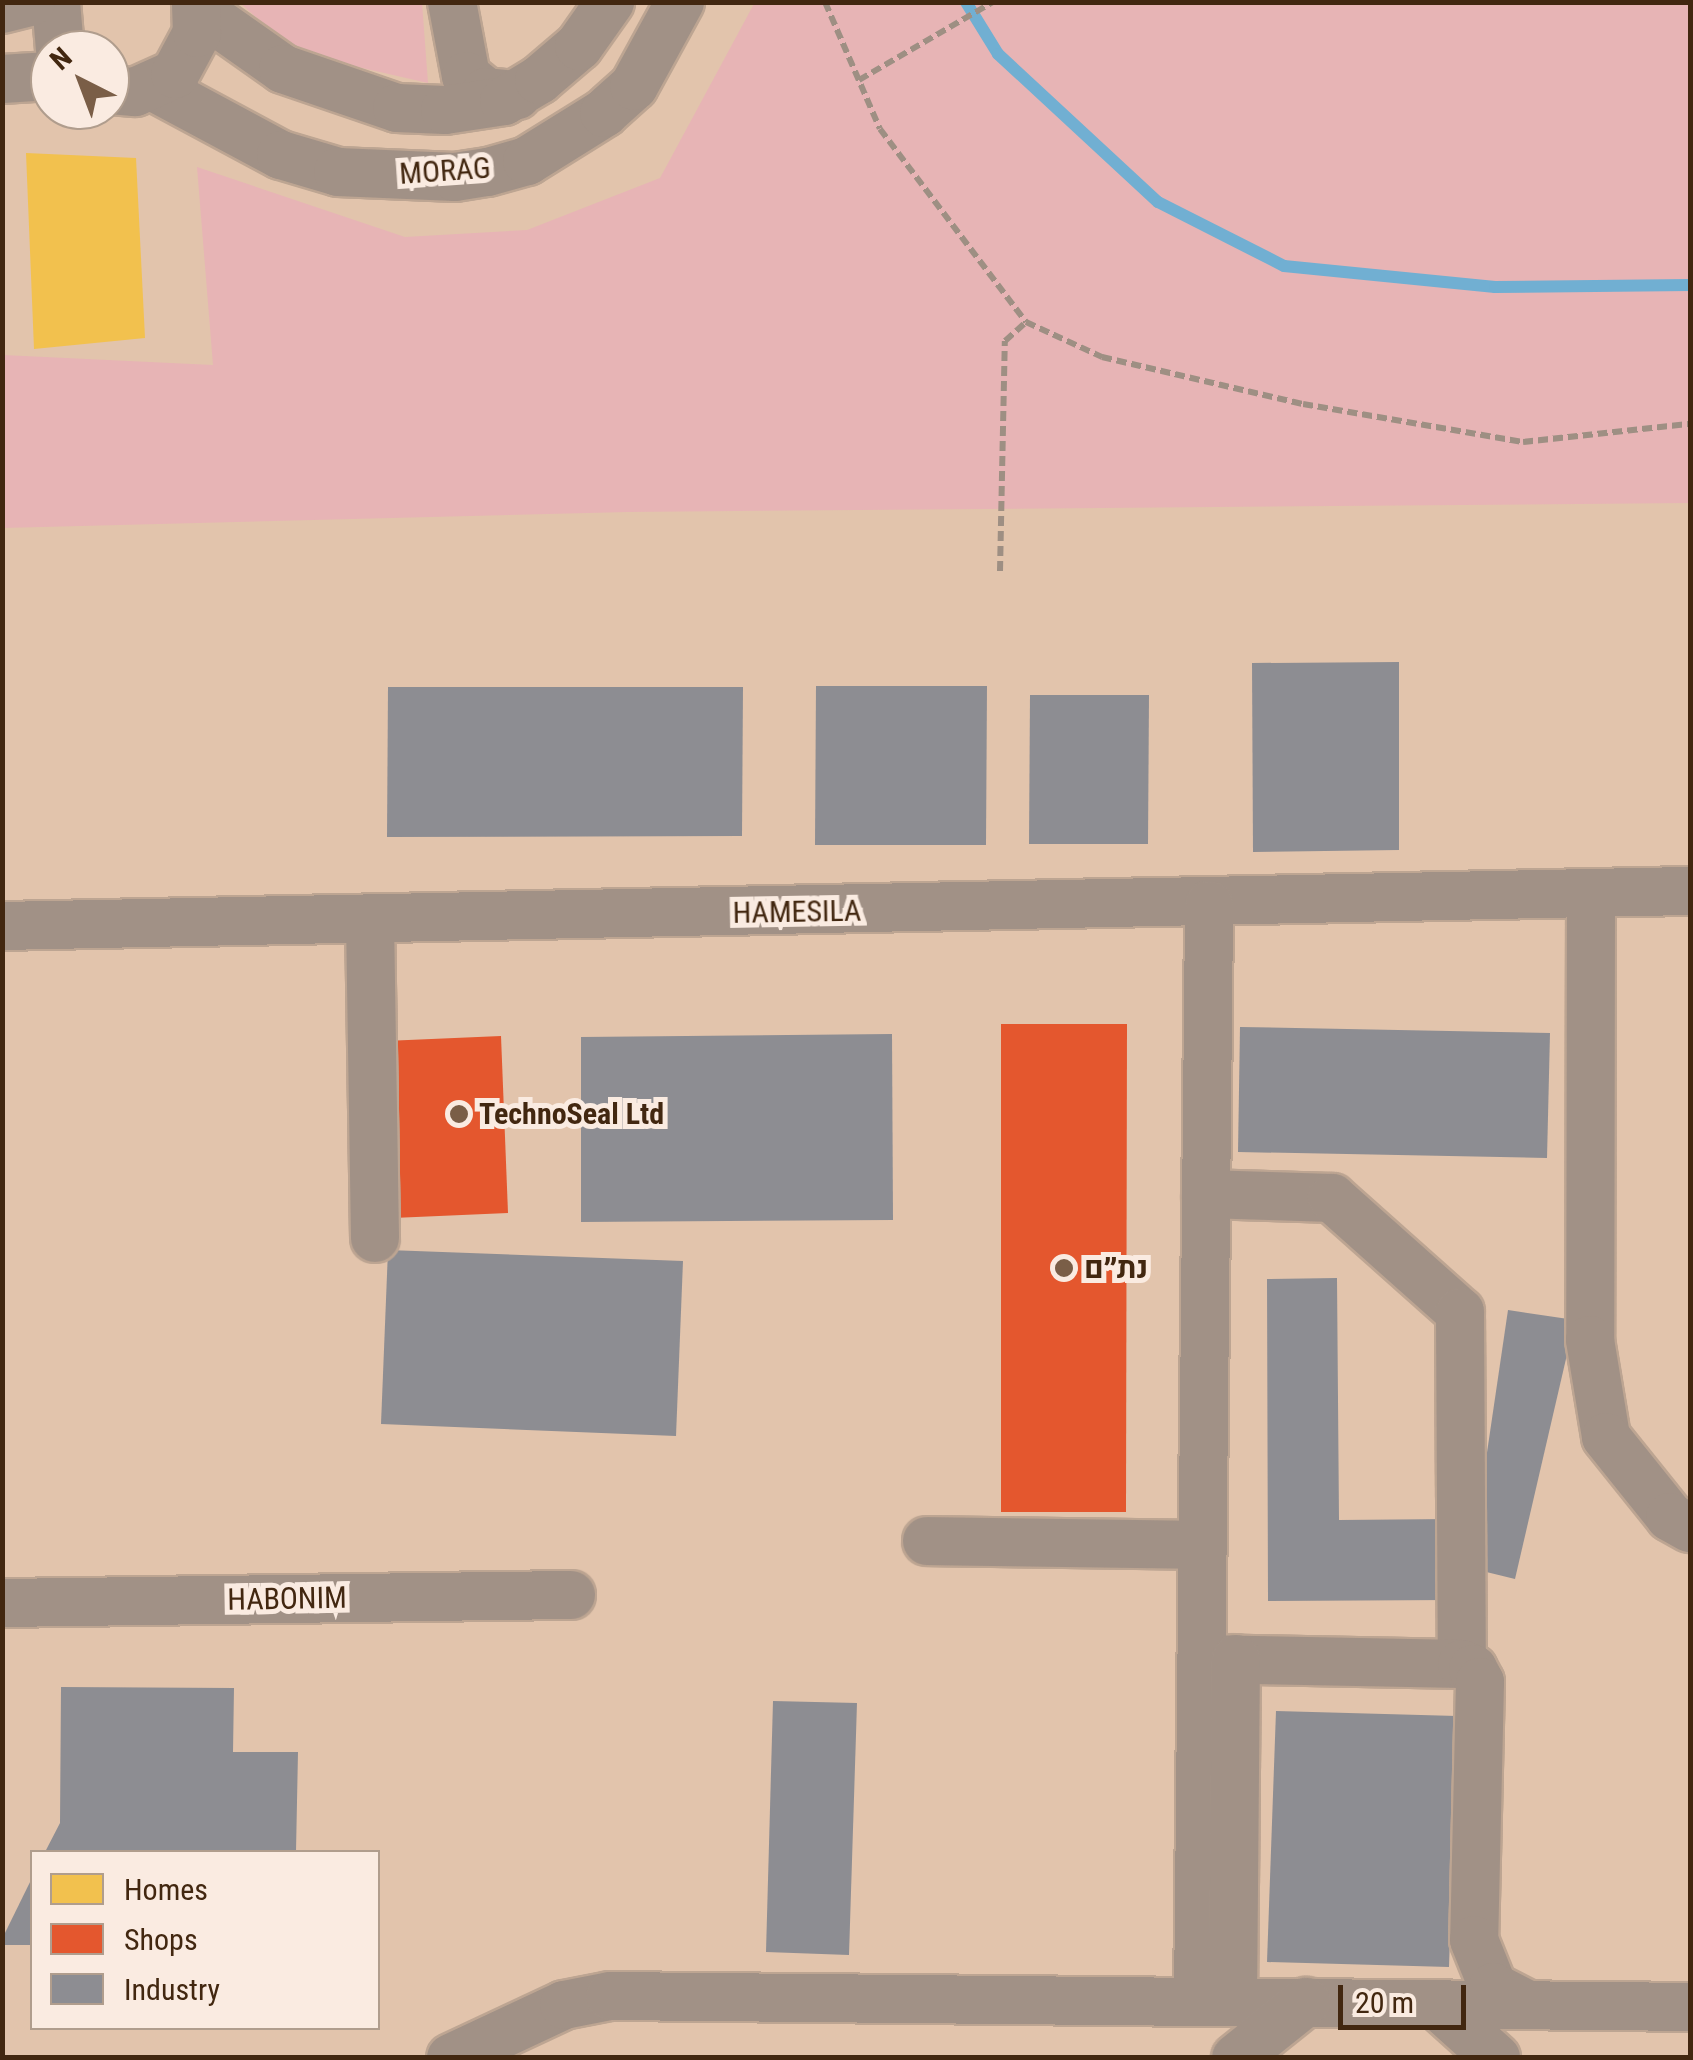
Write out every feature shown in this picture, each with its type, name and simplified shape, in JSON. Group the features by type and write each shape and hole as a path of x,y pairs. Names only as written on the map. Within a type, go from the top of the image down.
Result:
{"street":[{"path":"2,9 30,2"},
{"path":"56,2 58,30"},
{"path":"452,2 466,76 486,92 517,95"},
{"name":"MORAG","path":"132,88 281,155 338,172 488,172 544,152 604,113 634,86 680,2"},
{"path":"132,88 189,55 197,6"},
{"name":"MORAG","path":"197,6 283,69 397,108 470,109 517,95 563,62 606,6"},
{"path":"2,79 30,77"},
{"name":"HAMESILA","path":"2,926 1591,898 1690,891"},
{"path":"1591,898 1590,1340 1606,1437 1670,1517 1690,1528"},
{"path":"1208,904 1202,1545 1219,1659 1216,2002"},
{"path":"370,920 375,1238"},
{"path":"1206,1194 1332,1198 1460,1312 1462,1664"},
{"path":"927,1541 1202,1545"},
{"name":"HABONIM","path":"2,1603 570,1595"},
{"path":"1219,1659 1462,1664 1480,1682 1474,1940 1493,1988 1526,2004"},
{"path":"451,2058 588,1997 1690,2007"},
{"path":"1236,2058 1306,2002"},
{"path":"1436,2004 1496,2058"}],"path":[{"path":"825,2 880,129 1026,322 1120,361 1303,404 1523,442 1690,424"},
{"path":"859,80 993,2"},
{"path":"1000,571 1005,342 1026,322"}],"shaded area":[{"path":"755,2 1690,3 1690,503 628,512 3,528 3,355 213,365 197,167 405,237 527,230 660,178"},
{"path":"240,3 422,3 428,83 323,59 283,41"}],"building: Homes":[{"path":"26,153 136,158 145,338 34,349"}],"building: Shops":[{"name":"נת״ם","path":"1001,1024 1127,1024 1126,1512 1001,1512"},
{"path":"501,1036 508,1213 393,1218 385,1041"}],"building: Industry":[{"path":"1399,662 1399,850 1253,852 1252,663"},
{"path":"816,686 987,686 986,845 815,845"},
{"path":"388,687 743,687 742,836 387,837"},
{"path":"1030,695 1149,695 1148,844 1029,844"},
{"path":"1240,1027 1550,1033 1547,1158 1238,1152"},
{"path":"892,1034 893,1220 581,1222 581,1037"},
{"path":"388,1250 683,1261 676,1436 381,1424"},
{"path":"1337,1278 1339,1520 1451,1519 1451,1600 1268,1601 1267,1279"},
{"path":"1508,1310 1575,1320 1515,1579 1470,1568"},
{"path":"61,1687 234,1688 233,1752 298,1752 296,1850 46,1850 60,1823"},
{"path":"773,1701 857,1703 849,1955 766,1952"},
{"path":"1276,1711 1457,1716 1449,1967 1267,1962"},
{"path":"30,1882 30,1945 2,1945"}],"waterway":[{"path":"966,2 998,54 1158,202 1284,266 1495,287 1690,285"}],"place":[{"name":"TechnoSeal Ltd","path":"459,1114"},
{"name":"נת״ם","path":"1064,1268"}]}
